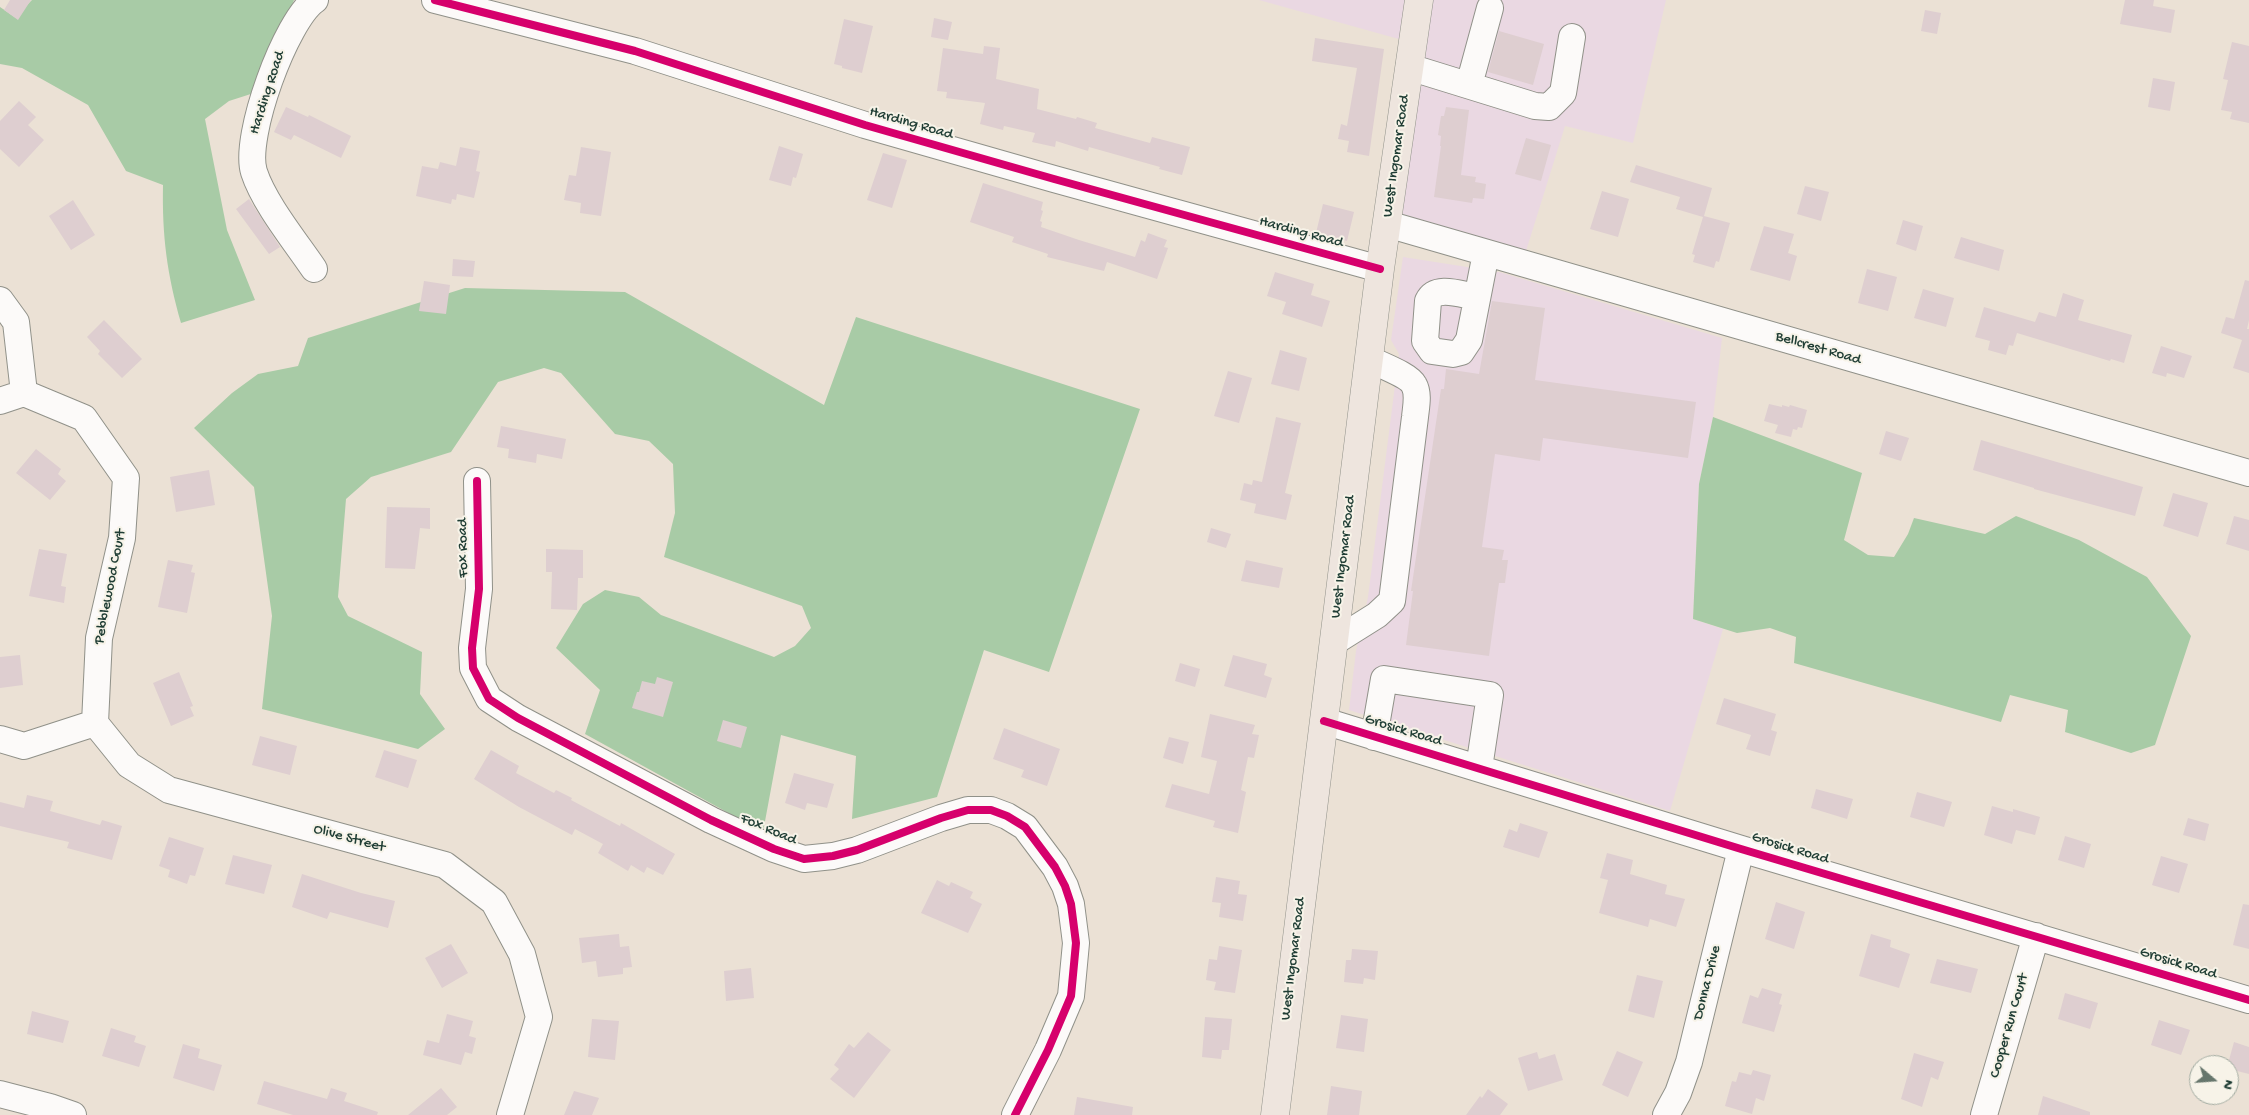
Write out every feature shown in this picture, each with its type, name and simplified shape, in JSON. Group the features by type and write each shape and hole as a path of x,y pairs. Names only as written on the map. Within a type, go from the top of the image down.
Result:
{"main road":[{"name":"West Ingomar Road","path":"1275,1115 1380,269 1419,0"}],"street":[{"name":"Harding Road","path":"314,269 259,186 253,169 251,149 254,128 280,55 292,29 308,5 315,0"},
{"name":"Harding Road","path":"435,0 635,51 864,125 1380,269"},
{"path":"1469,85 1490,8"},
{"path":"1410,67 1535,106 1550,107 1563,93 1572,37"},
{"name":"Bellcrest Road","path":"1386,224 2249,473"},
{"path":"1476,297 1486,253"},
{"name":"Pebblewood Court","path":"0,300 16,322 12,397 84,418 126,478 122,538 99,638 95,723"},
{"path":"1334,642 1377,615 1392,601 1416,417 1417,398 1415,386 1409,380 1369,360"},
{"name":"Fox Road","path":"477,481 479,589 472,648 473,668 489,699 518,718 711,820 774,849 804,859 833,856 857,850 941,818 968,810 991,810 1007,816 1025,827 1055,867 1065,886 1071,904 1076,944 1071,996 1048,1050 1015,1115"},
{"path":"1374,736 1384,679 1490,695 1479,768"},
{"name":"Grosick Road","path":"1324,721 1741,849 2249,1000"},
{"path":"0,740 24,746 95,723"},
{"name":"Olive Street","path":"95,723 129,765 169,790 445,865 494,902 522,954 539,1017 510,1115"},
{"name":"Donna Drive","path":"1666,1115 1678,1093 1689,1062 1741,849"},
{"name":"Cooper Run Court","path":"1984,1115 2036,936"},
{"path":"0,1094 73,1115"}],"shaded area":[{"path":"1259,0 1419,0 1413,43"},
{"path":"1432,0 1666,0 1633,143 1565,126 1526,251 1402,214"},
{"path":"1403,257 1499,272 1722,338 1713,417 1699,484 1693,619 1723,629 1670,811 1349,710 1356,651 1368,597 1399,354 1391,340"}],"green space":[{"path":"32,0 294,0 257,92 229,101 205,119 227,230 255,300 181,323 166,255 163,221 163,185 126,171 88,105 22,68 0,64 0,7 15,17"},
{"path":"465,288 625,292 824,405 856,317 1140,409 1049,672 984,650 937,797 852,819 856,756 781,735 763,832 585,734 600,690 556,648 583,604 605,590 639,597 661,615 774,657 795,646 811,628 802,606 664,557 675,513 673,464 649,441 615,434 561,373 544,368 498,382 451,452 371,477 346,499 338,597 348,616 422,652 420,694 445,729 418,749 262,709 272,616 254,487 194,428 232,393 258,374 298,366 308,338"},
{"path":"1713,417 1862,473 1844,540 1868,555 1894,557 1908,534 1914,518 1985,534 2016,516 2079,540 2147,577 2191,636 2155,745 2131,753 2065,732 2068,710 2010,695 2001,722 1794,663 1796,637 1770,628 1737,633 1693,619 1699,484"}],"building":[{"path":"10,0 31,0 18,20 4,10"},
{"path":"2125,0 2154,0 2153,6 2175,10 2171,33 2120,24"},
{"path":"1925,10 1941,13 1937,34 1921,31"},
{"path":"934,18 952,22 948,40 931,37"},
{"path":"844,19 873,26 862,73 834,64"},
{"path":"1499,31 1544,44 1533,85 1488,72"},
{"path":"1315,38 1384,49 1369,156 1347,152 1349,141 1338,139 1341,124 1347,126 1357,68 1312,61"},
{"path":"2232,42 2249,46 2249,123 2230,119 2232,112 2221,110 2228,80 2223,79"},
{"path":"984,46 1000,48 996,79 1039,89 1037,109 1097,123 1095,128 1150,143 1152,137 1190,147 1182,175 1089,147 1088,151 1056,141 1055,147 1032,142 1035,133 1004,126 1003,130 980,124 985,103 946,98 947,92 937,91 943,48 983,54"},
{"path":"2153,78 2175,82 2170,111 2148,107"},
{"path":"19,101 36,117 28,125 44,140 19,167 0,149 0,121"},
{"path":"286,107 308,117 309,115 351,136 341,158 294,135 291,140 274,132"},
{"path":"1446,107 1469,110 1461,175 1476,177 1475,182 1486,184 1484,199 1473,198 1472,203 1434,197 1441,146 1441,136 1438,135 1441,116 1444,116"},
{"path":"1526,138 1551,145 1541,181 1515,174"},
{"path":"779,146 803,154 796,178 793,177 791,186 769,180"},
{"path":"460,147 480,151 476,171 480,172 474,198 457,194 456,200 452,199 451,204 416,196 422,166 438,169 440,162 456,166"},
{"path":"581,147 611,152 601,216 580,213 581,203 564,200 569,175 576,176"},
{"path":"883,153 907,160 892,208 867,200"},
{"path":"1636,165 1712,188 1704,216 1730,223 1719,262 1716,261 1714,268 1693,262 1695,255 1692,254 1703,217 1676,209 1680,197 1630,182"},
{"path":"983,183 1043,202 1041,227 1079,240 1135,257 1141,240 1145,242 1148,233 1167,240 1164,247 1168,248 1157,279 1107,262 1104,271 1047,257 1048,254 1012,242 1014,237 970,222"},
{"path":"1805,186 1829,192 1821,221 1797,214"},
{"path":"1602,191 1629,199 1618,237 1590,229"},
{"path":"249,199 280,247 269,254 236,209"},
{"path":"73,200 95,235 71,250 49,216"},
{"path":"1323,204 1354,212 1347,241 1316,233"},
{"path":"1903,220 1923,226 1916,251 1896,244"},
{"path":"1764,226 1794,234 1788,253 1797,256 1790,281 1750,270"},
{"path":"1961,237 2004,250 1999,271 1954,258"},
{"path":"453,259 475,261 473,277 452,276"},
{"path":"1867,269 1897,277 1888,311 1858,303"},
{"path":"1275,272 1314,284 1311,295 1330,301 1322,327 1282,314 1286,302 1267,296"},
{"path":"2245,280 2249,281 2249,320 2247,329 2249,329 2249,373 2233,368 2242,340 2221,333 2226,317 2234,319"},
{"path":"424,281 450,285 446,314 419,311"},
{"path":"1923,289 1954,298 1946,327 1914,318"},
{"path":"2063,293 2084,300 2078,320 2132,335 2124,363 2111,359 2110,361 2017,333 2013,346 2009,345 2006,355 1988,350 1990,341 1975,337 1984,307 2035,322 2039,312 2056,317"},
{"path":"1492,301 1545,308 1535,380 1696,402 1688,458 1543,438 1540,461 1495,454 1482,547 1504,550 1502,560 1508,560 1505,583 1499,583 1489,656 1406,645 1413,591 1411,591 1441,389 1444,389 1446,369 1479,374"},
{"path":"104,320 142,359 122,378 98,354 100,351 87,337"},
{"path":"2161,346 2192,356 2184,378 2167,373 2166,377 2152,373"},
{"path":"1280,350 1307,358 1299,391 1271,384"},
{"path":"1228,371 1252,378 1239,423 1214,416"},
{"path":"1769,404 1782,407 1782,405 1789,407 1790,405 1807,410 1802,428 1793,429 1791,437 1775,433 1778,425 1764,421"},
{"path":"1276,417 1301,423 1285,493 1292,495 1286,520 1254,513 1256,504 1240,500 1244,483 1252,485 1253,480 1262,482"},
{"path":"501,426 566,439 562,459 537,454 536,463 508,458 509,449 497,447"},
{"path":"1886,431 1909,438 1901,461 1879,454"},
{"path":"1981,440 2143,487 2135,516 2034,489 1973,470"},
{"path":"36,449 61,469 58,474 66,481 50,500 16,473"},
{"path":"209,470 215,505 176,512 170,477"},
{"path":"2173,493 2208,503 2198,537 2163,526"},
{"path":"387,507 430,508 430,529 420,528 415,569 385,568"},
{"path":"2234,516 2249,520 2249,551 2226,544"},
{"path":"1211,528 1231,534 1226,548 1207,542"},
{"path":"39,549 67,554 61,586 66,587 64,603 29,596"},
{"path":"546,549 583,550 583,578 578,578 577,610 551,609 552,572 546,572"},
{"path":"168,560 193,565 191,572 195,573 187,613 158,607"},
{"path":"1246,560 1283,568 1279,588 1241,581"},
{"path":"20,655 23,685 0,688 0,657"},
{"path":"1233,655 1267,664 1264,675 1272,678 1266,698 1224,686"},
{"path":"1180,663 1200,669 1195,687 1175,681"},
{"path":"179,672 193,706 190,707 194,716 171,726 153,683"},
{"path":"657,677 673,682 663,717 632,708 642,681 655,684"},
{"path":"1724,698 1776,714 1771,730 1777,732 1770,756 1746,749 1751,735 1716,724"},
{"path":"1210,714 1255,725 1252,734 1259,735 1254,758 1248,757 1241,790 1246,792 1238,833 1213,827 1215,821 1165,807 1172,784 1209,794 1217,761 1201,757"},
{"path":"723,720 747,727 741,748 717,741"},
{"path":"1004,728 1060,749 1047,786 1021,777 1024,770 993,759"},
{"path":"260,736 297,746 290,775 252,765"},
{"path":"1169,737 1189,742 1183,764 1163,758"},
{"path":"384,750 417,760 408,788 375,777"},
{"path":"491,750 519,766 516,773 554,793 556,790 572,798 571,800 620,826 621,823 675,854 663,875 647,867 644,873 631,865 628,871 598,853 603,844 575,829 572,835 519,807 474,779"},
{"path":"794,773 834,784 827,808 807,803 805,810 785,803"},
{"path":"1816,789 1853,799 1847,819 1811,808"},
{"path":"1917,792 1952,802 1944,827 1910,817"},
{"path":"27,795 53,801 50,811 100,825 102,820 122,826 112,860 67,848 69,842 0,826 0,802 24,808"},
{"path":"1992,806 2013,812 2013,809 2040,817 2035,835 2016,830 2012,844 1984,835"},
{"path":"2188,818 2209,824 2205,841 2183,835"},
{"path":"1520,823 1548,832 1539,858 1503,847 1509,829 1517,832"},
{"path":"2065,836 2091,844 2084,868 2058,860"},
{"path":"169,837 204,848 195,876 190,875 187,884 168,877 170,870 159,866"},
{"path":"1607,853 1633,860 1630,874 1667,885 1665,894 1685,899 1676,927 1650,919 1648,927 1599,913 1608,880 1600,878"},
{"path":"233,855 272,865 264,894 225,884"},
{"path":"2161,856 2188,864 2179,893 2152,885"},
{"path":"302,874 361,893 395,901 388,928 330,912 327,919 292,907"},
{"path":"1216,877 1240,881 1238,894 1247,895 1243,921 1219,917 1221,903 1212,902"},
{"path":"937,880 949,886 951,882 973,892 970,898 982,904 968,933 921,913"},
{"path":"1776,902 1805,912 1794,949 1765,939"},
{"path":"2243,904 2249,905 2249,949 2233,945"},
{"path":"619,934 620,947 629,946 632,967 623,968 623,974 598,977 596,961 582,963 579,938"},
{"path":"1871,934 1891,940 1890,947 1910,954 1899,988 1859,976"},
{"path":"451,944 468,973 442,988 425,958"},
{"path":"1219,946 1242,950 1235,993 1214,990 1216,982 1206,980 1209,959 1217,960"},
{"path":"1352,949 1378,951 1375,980 1364,978 1363,984 1344,982 1346,960 1351,960"},
{"path":"1937,959 1978,969 1971,993 1930,983"},
{"path":"751,968 754,998 726,1001 724,971"},
{"path":"1637,975 1663,981 1654,1018 1628,1011"},
{"path":"1762,988 1782,994 1779,1004 1782,1005 1774,1032 1742,1023 1750,995 1758,998"},
{"path":"2065,993 2098,1003 2090,1029 2058,1019"},
{"path":"32,1011 69,1021 63,1043 27,1034"},
{"path":"447,1014 473,1021 469,1036 476,1038 472,1054 465,1052 461,1065 423,1055 427,1040 439,1043"},
{"path":"1341,1015 1368,1019 1364,1052 1336,1048"},
{"path":"1205,1017 1232,1019 1229,1050 1222,1050 1221,1059 1202,1057"},
{"path":"592,1019 619,1021 615,1060 588,1057"},
{"path":"2159,1020 2190,1030 2181,1055 2151,1045"},
{"path":"111,1028 136,1036 134,1042 146,1046 139,1067 102,1056"},
{"path":"868,1032 891,1050 854,1098 830,1079 839,1069 834,1065 849,1044 854,1048"},
{"path":"2234,1042 2249,1047 2249,1074 2239,1072 2239,1055 2230,1055"},
{"path":"183,1044 200,1049 198,1058 222,1065 214,1091 173,1078"},
{"path":"1617,1051 1643,1062 1628,1097 1602,1085"},
{"path":"1537,1052 1539,1059 1555,1054 1563,1080 1528,1091 1518,1058"},
{"path":"1914,1053 1944,1062 1938,1080 1931,1077 1922,1107 1901,1099"},
{"path":"1753,1070 1771,1075 1764,1101 1756,1098 1752,1114 1725,1106 1732,1081 1736,1082 1739,1072 1751,1075"},
{"path":"264,1081 327,1099 331,1088 347,1093 344,1101 378,1112 377,1115 293,1115 257,1104"},
{"path":"1331,1086 1362,1091 1359,1115 1327,1115"},
{"path":"441,1088 457,1107 447,1115 408,1115"},
{"path":"1488,1089 1508,1104 1500,1115 1466,1115 1480,1096 1482,1098"},
{"path":"574,1091 599,1098 592,1115 564,1115"},
{"path":"2043,1096 2090,1112 2090,1115 2038,1115"},
{"path":"1077,1097 1133,1107 1132,1115 1074,1115"}],"cycle path":[{"path":"435,0 635,51 865,125 1380,269"},
{"path":"477,481 479,589 472,648 473,668 489,699 518,718 711,820 774,849 804,859 833,856 857,850 941,818 968,810 991,810 1007,816 1025,827 1055,867 1065,886 1071,904 1076,943 1071,996 1048,1050 1015,1115"},
{"path":"1324,721 1741,849 2249,1000"}]}
